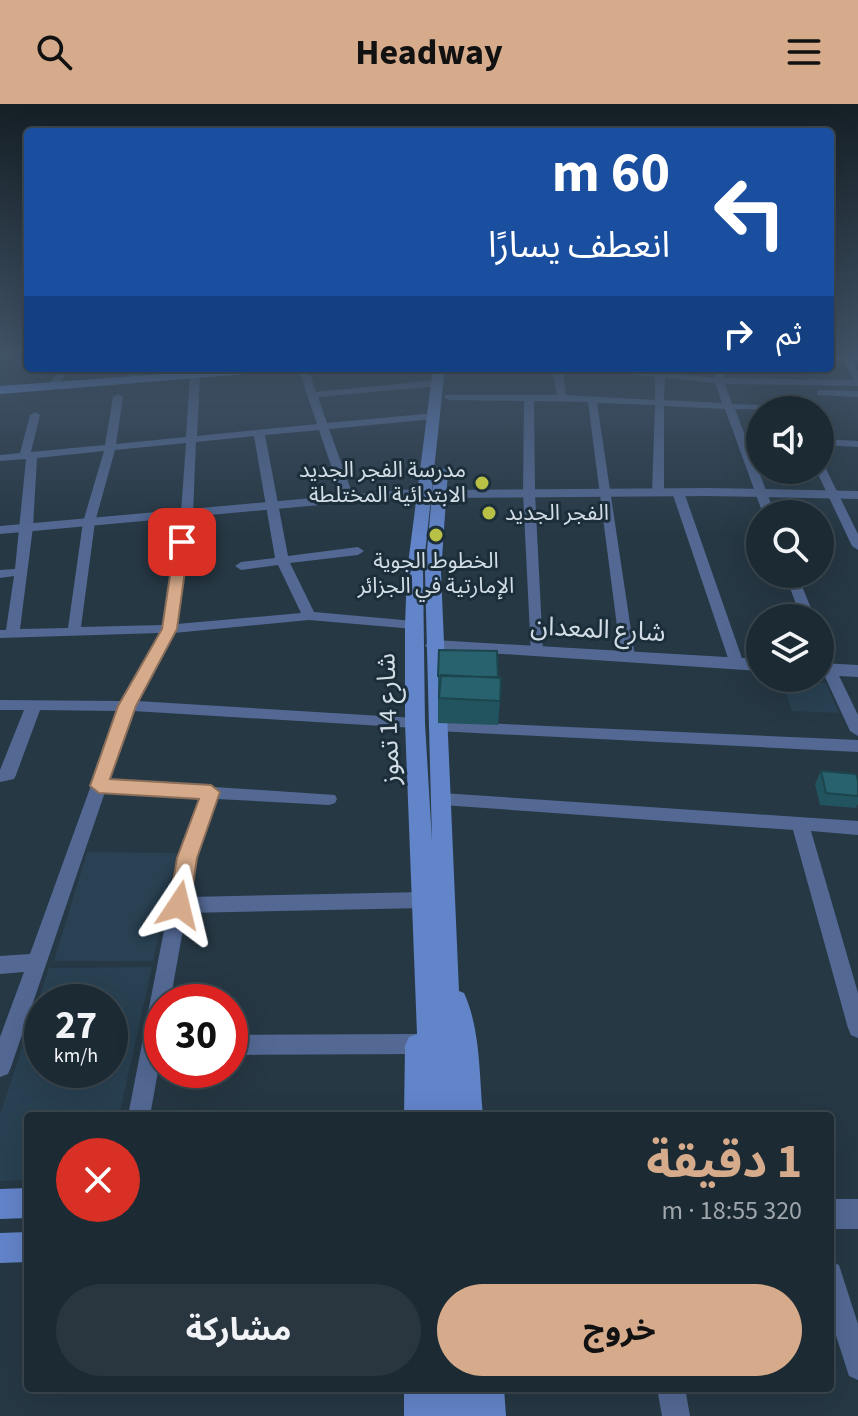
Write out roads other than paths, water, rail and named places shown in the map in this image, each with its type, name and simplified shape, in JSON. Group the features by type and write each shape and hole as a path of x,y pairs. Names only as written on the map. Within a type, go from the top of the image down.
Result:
{"main road":[{"name":"شارع 14 تموز","path":"437,966 424,900 415,723 414,625 415,572 432,493 439,414"},
{"name":"شارع 14 تموز","path":"434,416 434,645 442,799 437,966 439,1067"},
{"path":"418,1112 418,1044 437,966"},
{"path":"437,966 462,1033 469,1112"},
{"path":"434,1112 439,1067"},
{"path":"439,1067 447,1112"},
{"path":"0,1204 24,1203"},
{"path":"0,1248 24,1247"},
{"path":"421,1392 421,1416"},
{"path":"443,1392 444,1416"},
{"path":"461,1392 462,1416"},
{"path":"487,1392 489,1416"}],"street":[{"path":"74,631 89,522 110,448 115,414"},
{"path":"0,1067 127,706 169,629 187,513 189,440 194,414"},
{"path":"320,414 348,498"},
{"path":"529,414 536,651"},
{"path":"594,414 628,657"},
{"path":"658,493 661,414"},
{"path":"733,414 764,500"},
{"path":"35,415 28,456 27,527 6,634 169,629 309,616 414,625"},
{"path":"0,458 434,416"},
{"path":"259,433 282,560 309,616"},
{"path":"834,443 858,444"},
{"path":"828,484 858,546"},
{"path":"678,492 737,664"},
{"path":"0,530 432,493 858,495"},
{"path":"241,566 358,551"},
{"path":"0,574 20,572"},
{"name":"شارع المعدان","path":"434,645 746,664"},
{"path":"834,670 858,671"},
{"path":"834,688 858,731"},
{"path":"0,705 127,706 415,723"},
{"path":"0,776 8,775 34,705"},
{"path":"437,726 858,746"},
{"path":"99,786 329,799"},
{"path":"167,984 187,858 211,792"},
{"path":"442,799 858,828"},
{"path":"800,824 858,1028"},
{"path":"179,905 424,900"},
{"path":"0,965 36,962"},
{"path":"248,1045 418,1044"},
{"path":"140,1112 146,1088"},
{"path":"834,1214 858,1214"},
{"path":"834,1287 858,1367"},
{"path":"672,1392 676,1416"}],"place":[{"name":"مدرسة الفجر الجديد الابتدائية المختلطة","path":"482,483"},
{"name":"الفجر الجديد","path":"489,513"},
{"name":"الخطوط الجوية الإمارتية في الجزائر","path":"436,535"}]}
